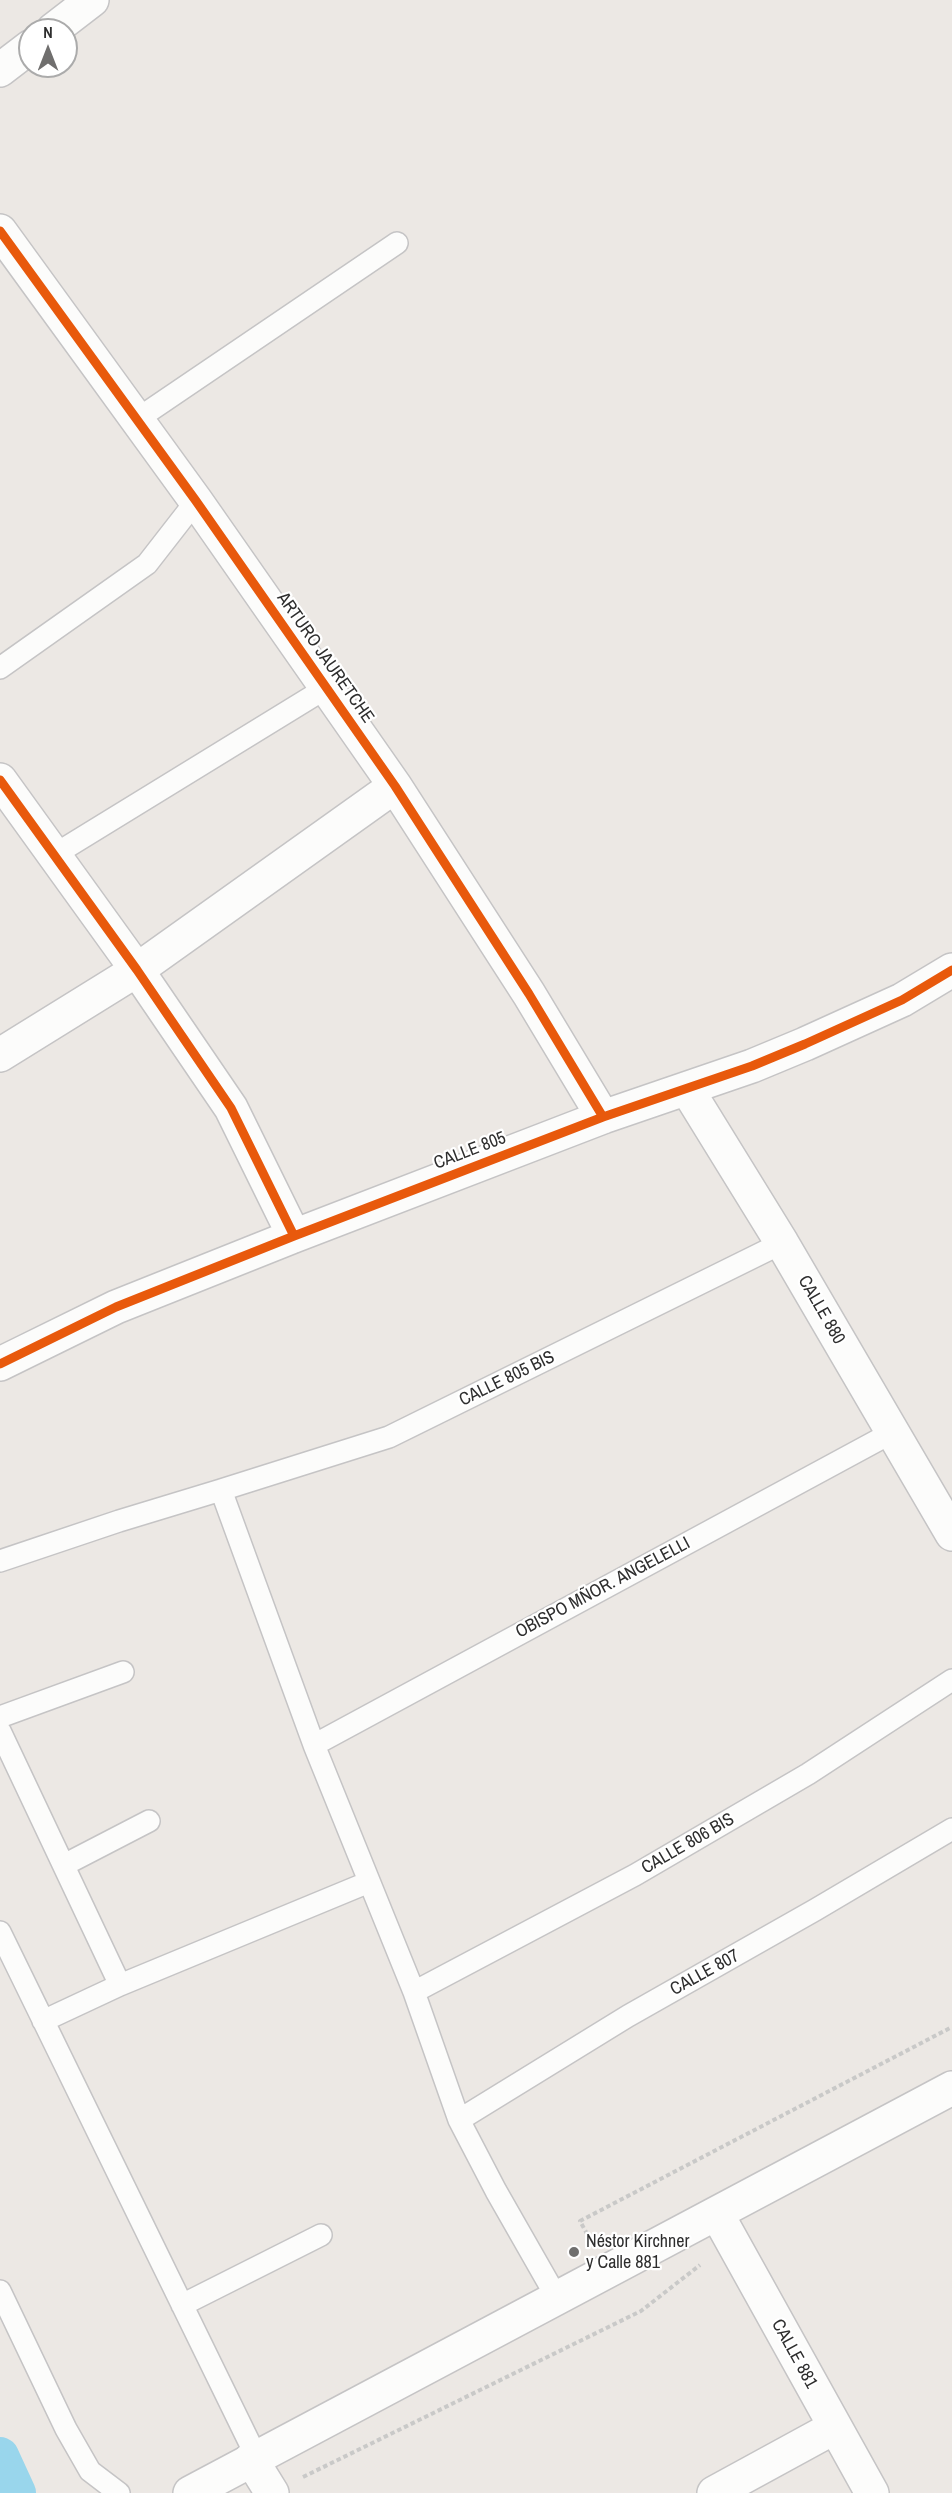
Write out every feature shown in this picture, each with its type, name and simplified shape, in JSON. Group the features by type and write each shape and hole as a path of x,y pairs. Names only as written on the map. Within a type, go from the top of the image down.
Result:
{"street":[{"path":"69,18 92,0"},
{"path":"0,70 18,56"},
{"name":"ARTURO JAURETCHE","path":"0,231 196,501 394,786 529,994 603,1117"},
{"path":"0,780 137,969 231,1108 294,1236"},
{"path":"0,1055 137,969 394,786"},
{"name":"CALLE 805","path":"0,1364 116,1307 294,1236 603,1117 752,1066 902,1000 952,970"},
{"name":"CALLE 880","path":"687,1089 782,1243 952,1534"},
{"path":"190,2493 952,2088"},
{"name":"CALLE 881","path":"717,2214 872,2493"},
{"path":"714,2493 835,2427"},
{"path":"254,2458 272,2492"}],"lane":[{"path":"136,420 397,243"},
{"path":"0,668 147,564 196,501"},
{"path":"54,855 326,688"},
{"name":"CALLE 805 BIS","path":"0,1562 119,1521 388,1437 782,1243"},
{"name":"OBISPO MÑOR. ANGELELLI","path":"314,1745 893,1432"},
{"path":"221,1490 314,1745 414,1992 459,2120 496,2191 557,2298"},
{"path":"0,1716 123,1672"},
{"name":"CALLE 806 BIS","path":"414,1992 635,1875 798,1780 952,1680"},
{"path":"0,1731 120,1985"},
{"path":"64,1866 149,1821"},
{"name":"CALLE 807","path":"459,2120 628,2016 952,1829"},
{"path":"44,2021 120,1985 369,1882"},
{"path":"0,1932 254,2458"},
{"path":"182,2305 321,2235"},
{"path":"0,2291 66,2428 90,2471 119,2493"}],"path":[{"path":"272,2492 641,2311 710,2256 734,2245"}],"waterway":[{"path":"0,2456 17,2493"}],"cycle path":[{"path":"0,231 196,501 395,786 529,994 603,1117"},
{"path":"0,780 137,970 231,1108 294,1236"},
{"path":"0,1364 116,1307 294,1236 603,1117 752,1066 902,1000 952,970"}],"place":[{"name":"Néstor Kirchner y Calle 881","path":"574,2252"}]}
